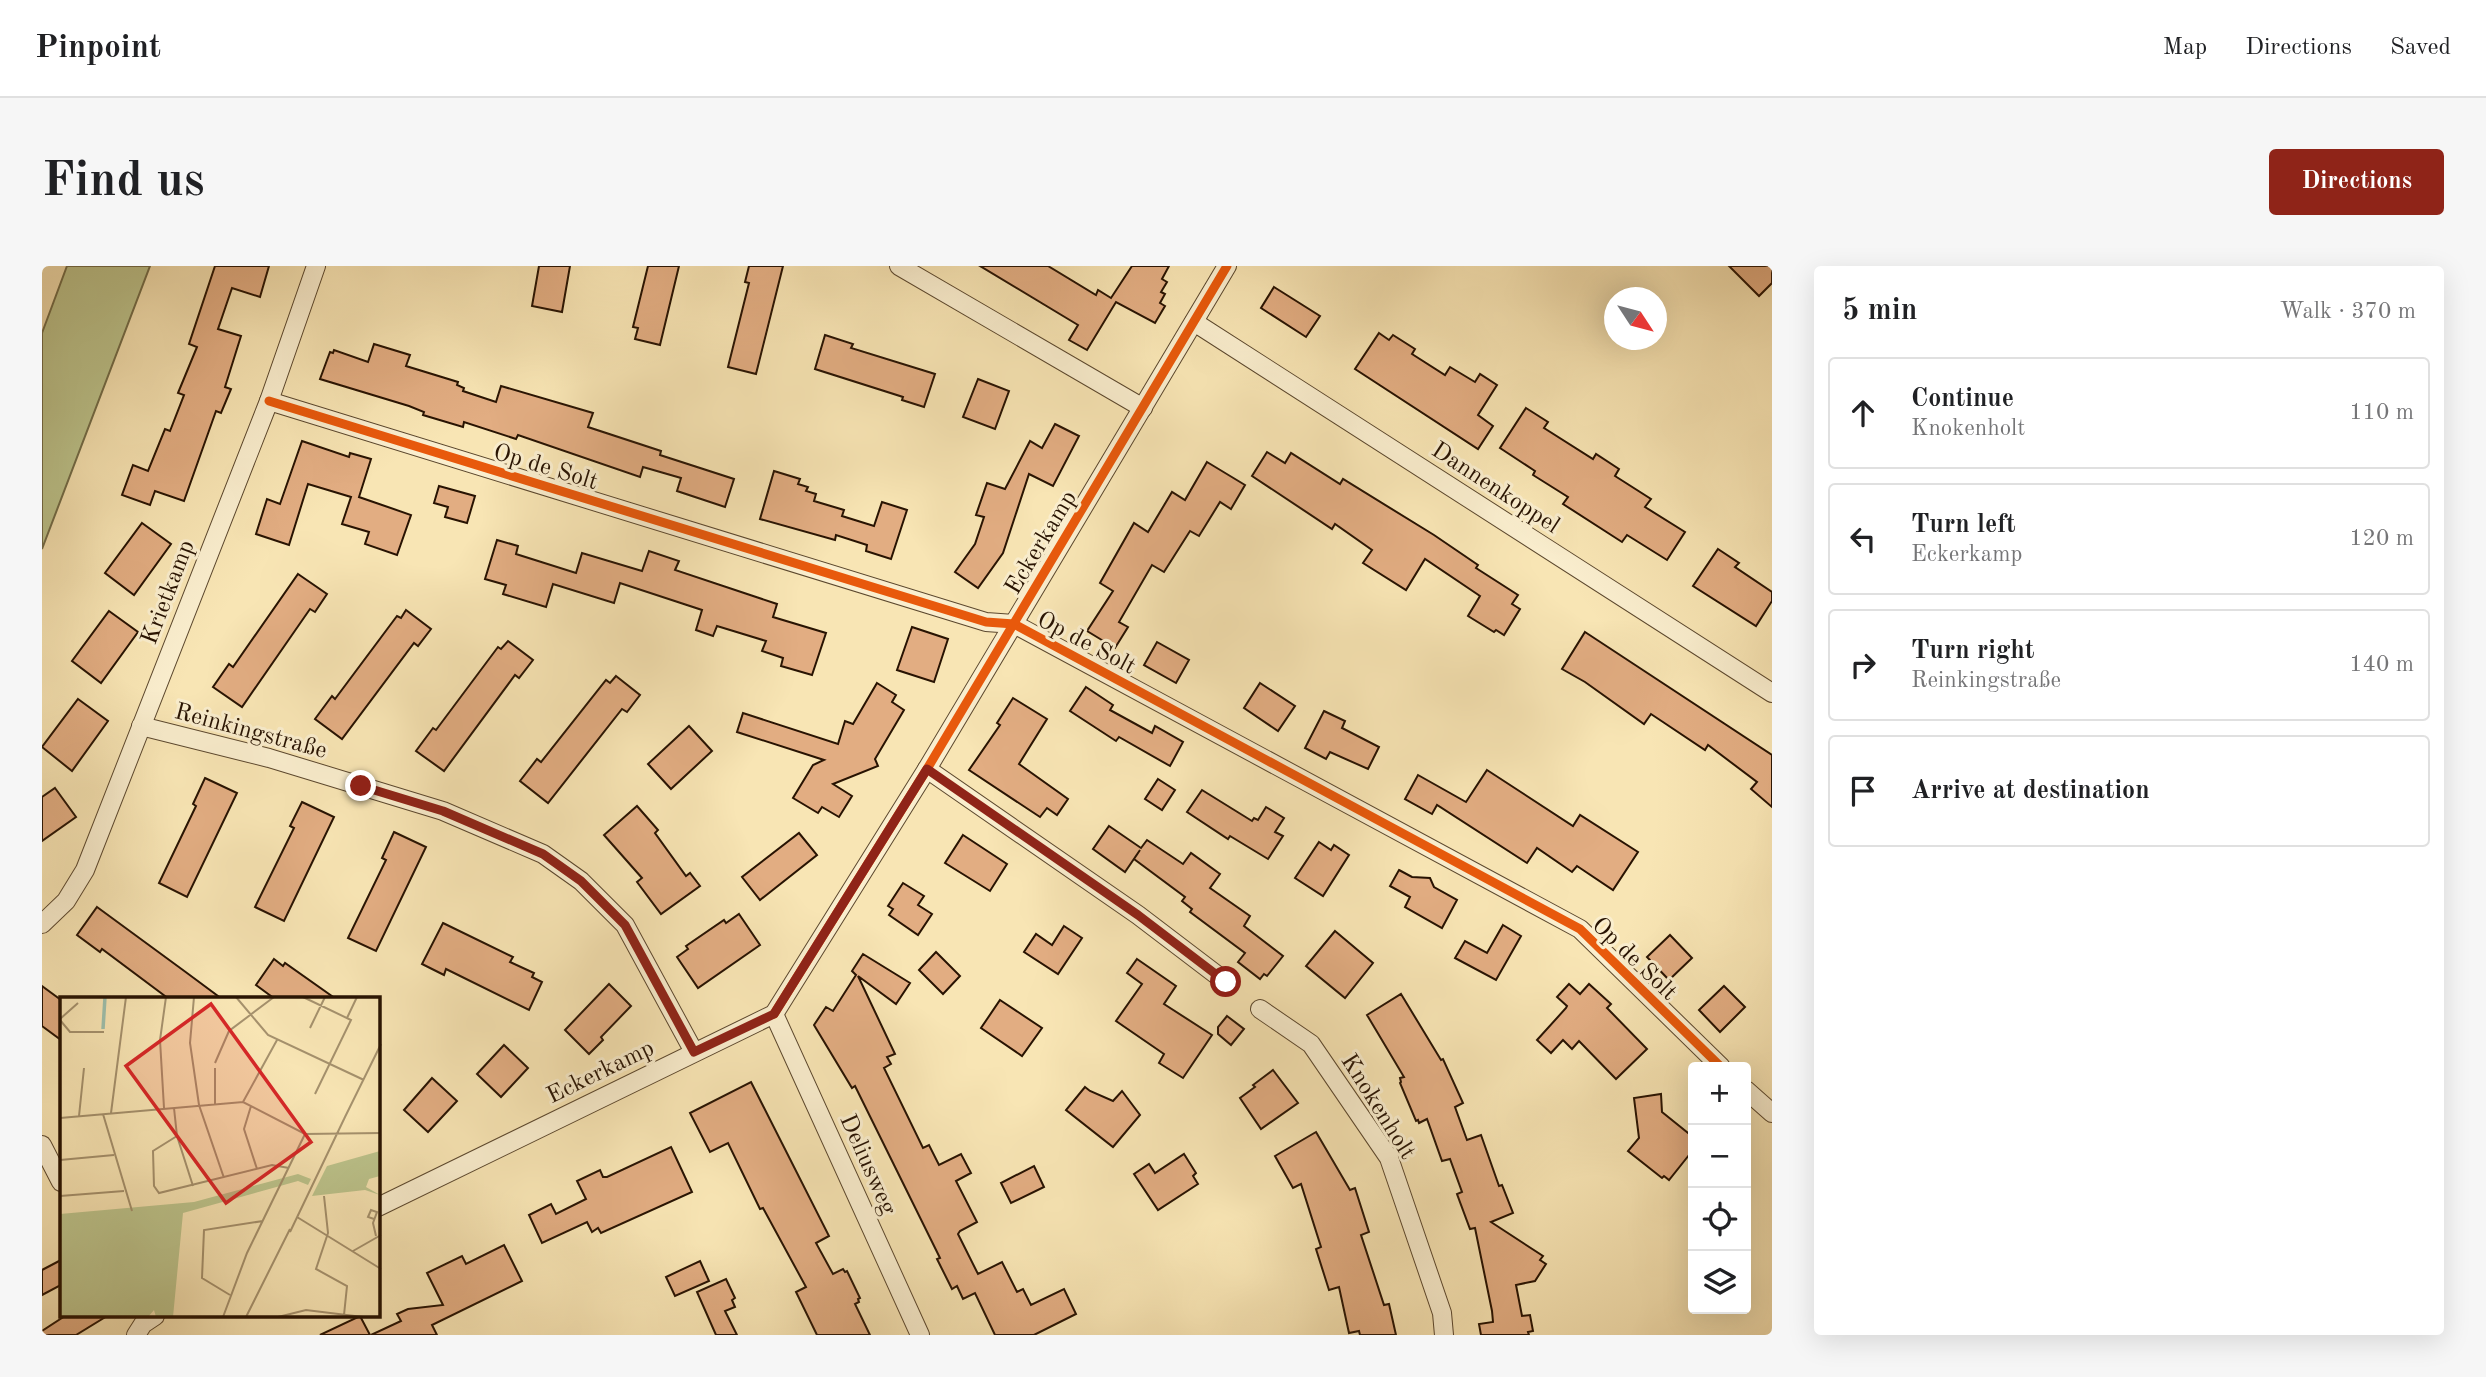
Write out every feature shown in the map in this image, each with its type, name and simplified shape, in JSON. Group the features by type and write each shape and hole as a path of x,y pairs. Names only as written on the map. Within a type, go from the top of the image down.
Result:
{"street":[{"name":"Krietkamp","path":"42,925 66,901 85,870 269,401 316,266"},
{"path":"899,266 1143,408"},
{"name":"Eckerkamp","path":"380,1206 774,1014 927,769 1227,266"},
{"name":"Dannenkoppel","path":"1194,322 1772,693"},
{"name":"Op de Solt","path":"269,401 986,622 1014,624 1580,929 1716,1062"},
{"name":"Reinkingstraße","path":"141,726 269,758 443,811 543,854 581,881 625,925 694,1052"},
{"path":"927,769 1138,915 1226,982"},
{"name":"Knokenholt","path":"1260,1009 1311,1044 1389,1158 1442,1313 1444,1335"},
{"name":"Deliusweg","path":"774,1014 920,1335"},
{"path":"1751,1094 1772,1113"},
{"path":"42,1145 60,1180"}],"green space":[{"path":"67,266 150,266 42,549 42,333"}],"building":[{"path":"215,266 269,266 260,297 232,288 218,329 241,336 225,387 231,389 221,413 216,411 184,501 155,491 150,505 122,495 133,465 148,471 165,429 170,431 184,395 178,393 197,347 189,344"},
{"path":"539,266 570,266 562,312 532,306"},
{"path":"648,266 679,266 660,345 635,339 638,328 633,327"},
{"path":"749,266 783,266 756,374 728,367 749,283 745,282"},
{"path":"980,266 1048,266 1096,295 1098,290 1111,298 1132,266 1169,266 1162,279 1167,282 1161,292 1165,294 1160,303 1165,306 1155,323 1116,302 1087,350 1069,340 1078,325"},
{"path":"1729,266 1772,266 1772,283 1759,296"},
{"path":"1274,287 1320,316 1306,337 1261,308"},
{"path":"1379,333 1389,340 1393,335 1415,349 1412,354 1445,375 1450,367 1475,382 1480,374 1497,385 1478,415 1493,426 1478,449 1355,369"},
{"path":"825,335 853,344 851,348 935,374 924,407 902,400 903,397 815,369"},
{"path":"374,344 410,355 406,366 458,382 457,385 464,388 463,391 496,402 501,386 593,413 588,427 661,451 660,455 734,479 725,507 677,491 681,478 643,467 640,477 518,435 516,439 464,422 463,427 423,415 424,412 409,406 320,379 330,352 333,353 334,350 368,362"},
{"path":"978,379 1009,391 995,429 963,417"},
{"path":"1526,408 1548,422 1544,428 1593,459 1596,454 1619,469 1615,476 1651,499 1645,507 1685,532 1667,560 1627,535 1622,542 1563,504 1568,497 1533,475 1535,471 1500,448"},
{"path":"1055,424 1079,436 1053,486 1029,474 1003,553 978,588 955,572 975,544 984,517 976,515 987,483 1005,489 1030,441 1042,448"},
{"path":"302,441 349,457 350,453 371,459 359,497 411,515 397,555 365,544 369,532 342,524 351,497 308,484 289,545 256,534 267,499 280,504"},
{"path":"1267,452 1285,463 1291,453 1340,484 1343,479 1434,535 1478,565 1476,568 1518,595 1512,604 1520,609 1504,635 1468,616 1480,596 1425,559 1406,590 1363,563 1372,550 1335,524 1332,529 1252,476"},
{"path":"1207,462 1245,485 1231,509 1220,502 1199,536 1190,531 1164,572 1152,565 1119,622 1128,627 1115,648 1087,631 1113,591 1100,583 1134,523 1148,532 1172,492 1185,500"},
{"path":"774,471 800,479 798,484 808,487 806,491 816,494 814,501 844,510 842,516 874,526 882,502 907,510 891,559 866,551 867,545 836,535 835,540 760,519"},
{"path":"439,486 475,496 467,523 445,517 448,507 434,503"},
{"path":"142,523 171,544 134,595 105,573"},
{"path":"497,540 518,546 516,554 576,573 582,553 642,571 649,551 679,561 675,570 777,604 773,617 826,633 812,675 781,666 783,658 762,651 766,641 717,626 713,636 696,630 702,610 620,583 614,603 553,584 546,607 503,594 506,585 485,579"},
{"path":"1718,549 1739,563 1735,567 1772,592 1772,601 1756,626 1693,586"},
{"path":"298,574 327,594 315,612 310,609 242,707 213,687 229,664 233,667"},
{"path":"406,610 431,629 418,646 414,643 342,739 315,719 332,696 335,699 397,616 401,618"},
{"path":"109,611 138,632 101,683 72,661"},
{"path":"912,627 948,639 934,682 897,670"},
{"path":"1585,632 1772,755 1772,807 1751,789 1757,782 1708,745 1705,750 1651,714 1644,724 1562,669"},
{"path":"508,641 533,660 519,678 515,675 444,771 416,751 433,728 436,730 498,647 501,649"},
{"path":"1157,642 1189,660 1176,683 1144,665"},
{"path":"616,676 640,695 627,712 622,709 548,803 520,781 537,759 541,762 606,680 610,683"},
{"path":"877,683 896,695 892,702 904,710 875,759 878,766 833,784 852,796 839,817 822,807 818,813 793,798 813,765 824,760 737,732 743,713 838,744 845,721 853,724"},
{"path":"1260,683 1295,706 1278,731 1244,708"},
{"path":"1086,687 1113,705 1110,710 1152,733 1155,726 1183,742 1170,766 1119,737 1116,741 1070,711"},
{"path":"1013,698 1047,719 1019,764 1068,799 1057,815 1047,808 1040,817 969,770 1000,725 997,723"},
{"path":"78,699 108,721 72,771 42,747"},
{"path":"1324,711 1345,721 1342,728 1379,747 1368,769 1330,752 1326,759 1305,748"},
{"path":"689,726 712,751 671,789 648,764"},
{"path":"1487,770 1573,826 1580,815 1638,852 1613,890 1577,866 1572,872 1537,848 1527,863 1437,805 1432,814 1405,799 1418,775 1466,802"},
{"path":"205,778 237,793 187,897 159,883 196,806 193,804"},
{"path":"1158,779 1175,790 1162,810 1145,799"},
{"path":"55,788 76,817 42,841 42,797"},
{"path":"1202,790 1252,821 1254,818 1258,820 1266,807 1284,818 1275,832 1283,836 1268,859 1230,836 1228,839 1187,812"},
{"path":"302,802 334,817 284,921 255,907 294,828 290,826"},
{"path":"637,806 658,830 655,833 686,876 690,873 700,886 661,914 637,882 642,878 604,835"},
{"path":"1109,826 1141,848 1147,840 1183,864 1191,853 1220,874 1210,888 1250,916 1244,926 1283,956 1267,976 1264,974 1260,979 1238,962 1245,953 1190,912 1192,909 1182,901 1185,897 1134,859 1140,850 1125,872 1093,849"},
{"path":"394,832 426,847 376,951 348,938 386,860 382,858"},
{"path":"799,833 817,855 760,900 742,877"},
{"path":"963,835 1007,864 990,891 945,863"},
{"path":"1319,842 1331,850 1334,845 1349,855 1323,896 1295,878"},
{"path":"1399,870 1412,877 1430,878 1434,887 1457,900 1442,928 1405,907 1410,897 1390,886"},
{"path":"903,883 924,896 918,905 932,914 918,935 889,915 893,909 888,906"},
{"path":"97,907 219,997 166,997 102,949 100,952 77,935"},
{"path":"739,914 760,945 698,988 677,957 688,949 686,946 724,920 726,923"},
{"path":"443,923 513,957 510,962 534,973 532,977 542,982 529,1010 446,969 444,975 422,964"},
{"path":"1503,925 1521,936 1496,980 1455,958 1465,941 1487,953"},
{"path":"1064,926 1082,938 1058,974 1024,952 1036,934 1052,945"},
{"path":"1335,931 1373,963 1345,998 1306,966"},
{"path":"1670,935 1692,958 1669,980 1647,957"},
{"path":"936,952 960,976 943,994 919,970"},
{"path":"863,954 910,983 896,1004 858,976 895,1054 887,1057 891,1064 884,1068 923,1148 929,1145 939,1165 961,1154 971,1173 956,1181 977,1222 958,1234 978,1274 1002,1262 1017,1292 1023,1289 1031,1305 1064,1289 1076,1314 1034,1335 995,1335 975,1293 963,1299 957,1286 952,1289 937,1259 940,1258 855,1086 852,1088 814,1025 826,1007 833,1011 856,975 852,971"},
{"path":"274,959 283,966 285,963 333,997 272,997 256,985"},
{"path":"1137,959 1176,986 1164,1004 1212,1035 1183,1078 1159,1063 1164,1054 1116,1021 1142,984 1127,973"},
{"path":"609,984 631,1006 601,1037 603,1040 589,1054 565,1030"},
{"path":"1569,984 1580,994 1589,984 1611,1004 1607,1008 1647,1049 1616,1079 1579,1041 1572,1049 1563,1040 1551,1053 1537,1040 1566,1008 1557,997"},
{"path":"42,986 60,999 60,1039 42,1026"},
{"path":"1724,986 1745,1007 1720,1032 1699,1010"},
{"path":"1401,994 1441,1060 1443,1059 1463,1103 1455,1107 1467,1140 1481,1135 1499,1186 1502,1185 1513,1213 1491,1222 1543,1256 1540,1260 1546,1264 1535,1281 1516,1285 1522,1316 1530,1315 1533,1331 1528,1332 1529,1335 1481,1335 1479,1324 1493,1322 1475,1228 1470,1229 1457,1194 1462,1192 1450,1159 1442,1161 1427,1119 1419,1123 1416,1121 1400,1083 1400,1078 1404,1077 1367,1015"},
{"path":"1000,1000 1042,1028 1022,1056 981,1028"},
{"path":"1227,1016 1244,1029 1231,1045 1218,1034 1218,1027"},
{"path":"504,1045 528,1068 501,1097 477,1074"},
{"path":"1273,1070 1298,1103 1261,1129 1240,1098"},
{"path":"432,1078 457,1101 428,1132 404,1110"},
{"path":"751,1082 829,1236 816,1243 833,1274 843,1269 847,1271 860,1298 855,1304 870,1335 817,1335 796,1292 806,1287 763,1208 760,1209 728,1143 710,1152 690,1113"},
{"path":"1085,1087 1113,1101 1122,1091 1140,1115 1113,1147 1066,1110"},
{"path":"1661,1094 1662,1112 1688,1133 1688,1156 1669,1180 1664,1176 1662,1178 1628,1151 1639,1138 1634,1098"},
{"path":"1316,1132 1350,1190 1355,1188 1369,1232 1361,1235 1384,1305 1389,1304 1396,1335 1360,1335 1359,1331 1349,1333 1339,1287 1329,1290 1316,1249 1321,1247 1301,1184 1293,1188 1275,1156"},
{"path":"671,1147 692,1192 601,1233 598,1228 592,1232 587,1222 542,1243 529,1215 551,1204 556,1214 586,1199 577,1181 600,1170 603,1177 607,1177"},
{"path":"1184,1154 1196,1173 1193,1176 1198,1184 1158,1210 1134,1174 1149,1164 1155,1173"},
{"path":"1034,1166 1044,1187 1011,1203 1001,1183"},
{"path":"504,1245 522,1281 432,1325 437,1335 371,1335 401,1321 397,1314 408,1309 443,1305 427,1273 462,1256 466,1264"},
{"path":"60,1261 60,1286 42,1295 42,1270"},
{"path":"700,1261 709,1281 675,1296 666,1277"},
{"path":"726,1279 735,1298 732,1300 735,1307 725,1311 737,1335 716,1335 697,1292"},
{"path":"62,1318 104,1318 76,1335 42,1335 42,1331"},
{"path":"361,1318 370,1335 320,1335"}],"cycle path":[{"path":"774,1014 927,769 1227,266"},
{"path":"269,401 986,622 1014,624 1580,929 1716,1062"}],"route":[{"path":"361,786 443,811 543,854 581,881 625,925 694,1052 774,1014 927,769 1138,915 1226,982"}]}
